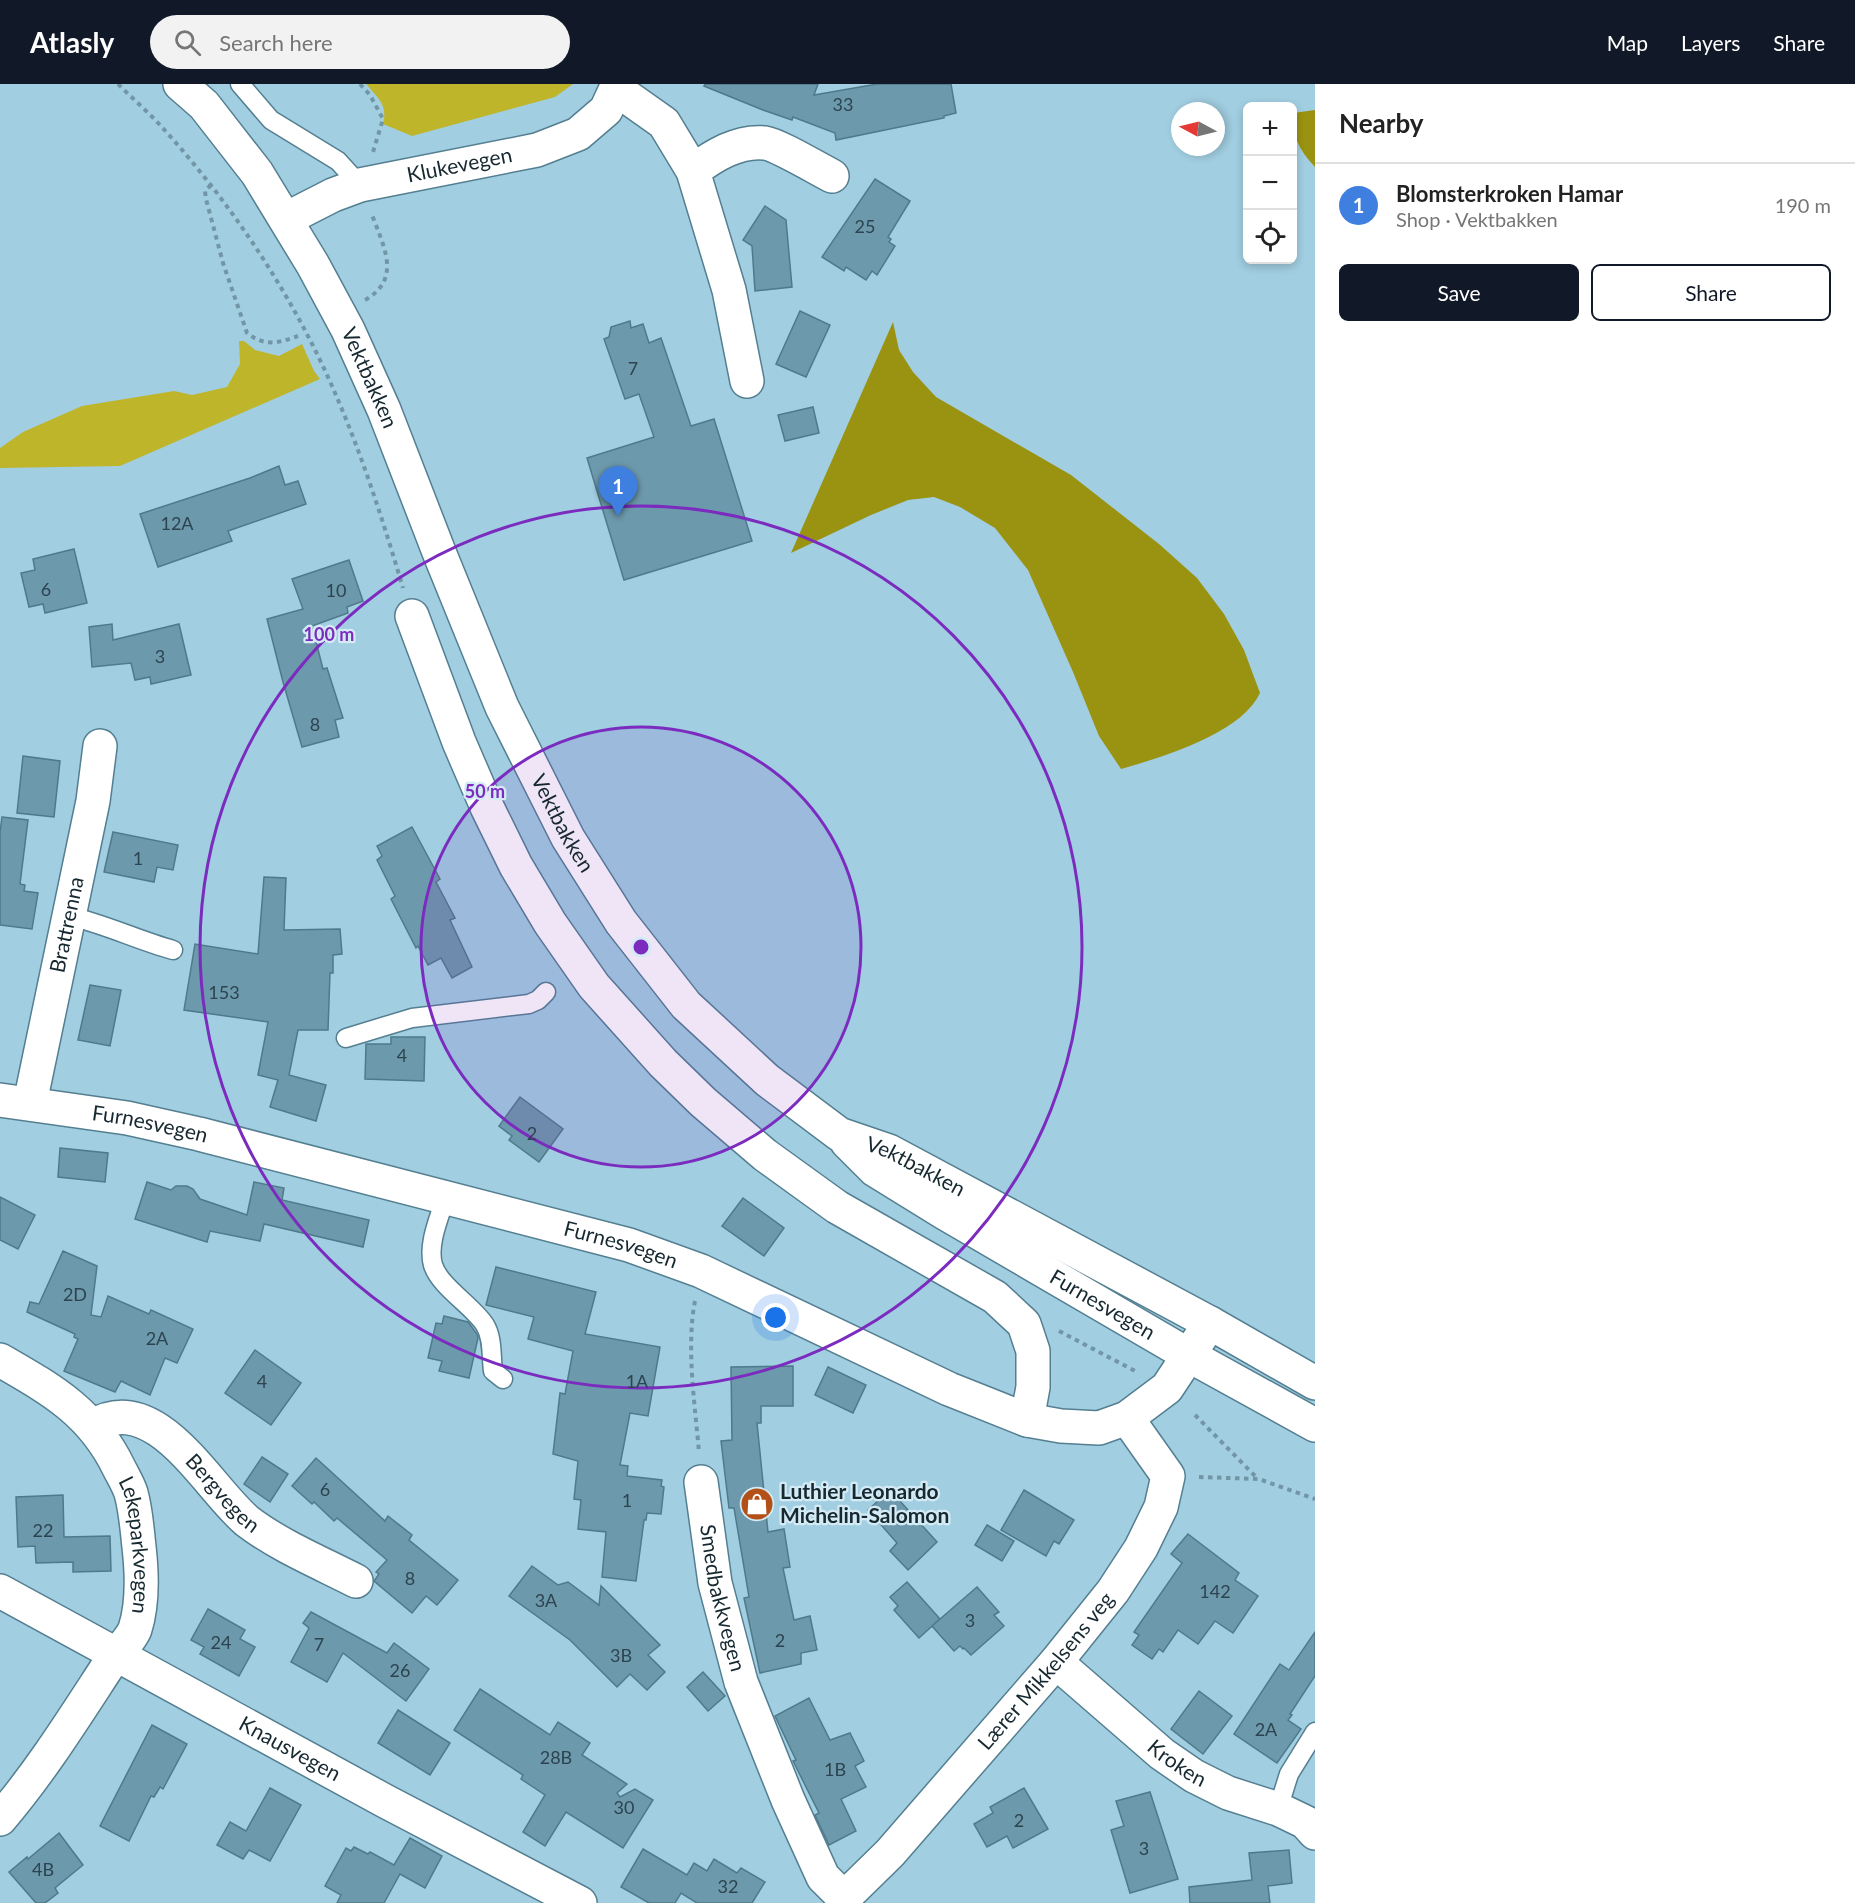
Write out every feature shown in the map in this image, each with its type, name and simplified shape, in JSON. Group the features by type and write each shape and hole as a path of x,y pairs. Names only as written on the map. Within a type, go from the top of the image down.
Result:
{"street":[{"name":"Vektbakken","path":"180,84 204,105 257,173 286,219 348,330 380,400 502,707 568,838 621,922 686,1005 767,1080 839,1134 889,1151 1210,1323"},
{"name":"Klukevegen","path":"286,219 333,195 360,185 537,150 578,134 606,110 617,87 664,123 693,171 729,290 747,381"},
{"path":"693,171 712,157 746,143 767,143 832,176"},
{"path":"412,616 459,742 506,846 550,923 594,986 663,1063 765,1155 837,1207 995,1297 1024,1324 1033,1351 1033,1387 1027,1420"},
{"name":"Brattrenna","path":"15,1102 69,916 93,801 100,746"},
{"name":"Furnesvegen","path":"15,1102 127,1119 199,1134 629,1245 702,1271 949,1389 1027,1420 1061,1426 1099,1428 1127,1418 1167,1388 1210,1323"},
{"name":"Furnesvegen","path":"839,1134 875,1170 943,1212 1190,1356 1315,1425"},
{"path":"1210,1323 1315,1383"},
{"name":"Lekeparkvegen","path":"0,1360 45,1386 78,1411 93,1426 115,1458 130,1491 136,1521 141,1595 134,1630 40,1769 0,1819"},
{"name":"Bergvegen","path":"93,1426 104,1419 120,1417 156,1428 178,1444 225,1499 248,1521 271,1536 356,1581"},
{"path":"1127,1418 1168,1476"},
{"name":"Lærer Mikkelsens veg","path":"843,1901 890,1853 1056,1662 1113,1591 1141,1548 1161,1507 1168,1476"},
{"name":"Smedbakkvegen","path":"701,1482 715,1583 741,1682 788,1800 823,1877 843,1901"},
{"name":"Knausvegen","path":"0,1591 385,1801 580,1903"},
{"name":"Kroken","path":"1056,1662 1154,1747 1194,1776 1228,1793 1278,1809 1305,1822 1315,1833"}],"lane":[{"path":"240,84 272,120 338,161 360,185"},
{"path":"69,916 96,922 141,941 172,950"},
{"path":"346,1038 412,1018 530,1004 546,992"},
{"path":"446,1196 432,1253 434,1266 440,1277 485,1326 490,1340 493,1371 503,1379"},
{"path":"1278,1809 1289,1774 1315,1732"}],"path":[{"path":"118,84 160,125 211,185 262,257 301,322 327,376 355,444 383,519 412,616"},
{"path":"360,84 370,95 383,119 372,154"},
{"path":"211,185 205,191 206,199 223,263 247,333 257,341 266,343 284,341 298,336"},
{"path":"360,185 374,219 388,267 385,281 376,294 364,300"},
{"path":"701,1482 693,1382 693,1315 702,1271"},
{"path":"1056,1329 1137,1372"},
{"path":"1195,1415 1259,1479"},
{"path":"1168,1476 1259,1479 1315,1499"}],"shaded area":[{"path":"366,84 573,84 555,97 412,136 383,124 383,107"},
{"path":"1315,110 1315,167 1298,142 1297,112"},
{"path":"893,322 899,350 913,372 936,397 1071,475 1159,544 1197,578 1224,614 1244,650 1260,693 1250,708 1218,732 1199,742 1121,769 1099,736 1028,570 995,528 960,507 934,497 908,500 791,553"},
{"path":"239,341 244,341 255,350 279,356 302,344 320,379 120,466 0,468 0,448 23,432 82,406 174,391 192,395 227,387 240,364"}],"building":[{"path":"705,84 818,84 814,95 877,84 951,84 956,113 944,116 944,118 836,140 835,133 793,117 792,120 763,110 704,86"},
{"path":"875,179 910,201 888,237 891,239 889,242 895,246 877,275 872,271 866,280 846,267 844,271 822,257"},
{"path":"765,206 786,220 792,287 755,291 752,246 743,240"},
{"path":"800,311 830,325 806,377 776,364"},
{"path":"630,321 631,328 643,324 649,343 661,338 691,426 714,419 752,541 624,580 587,458 654,437 639,394 625,399 604,339 609,337 611,327"},
{"path":"813,407 819,433 785,441 778,415"},
{"path":"279,466 285,485 298,481 306,504 228,531 232,541 158,567 140,514 250,478"},
{"path":"74,549 87,603 45,613 43,604 29,607 21,573 35,570 33,559"},
{"path":"349,560 363,601 347,607 348,613 312,626 323,669 327,668 343,718 335,720 339,737 302,747 267,619 303,609 292,579"},
{"path":"112,624 113,640 179,624 191,675 151,684 150,677 135,680 131,663 92,667 89,627"},
{"path":"23,756 60,761 54,817 17,813"},
{"path":"2,817 28,820 20,884 25,885 24,891 38,893 32,929 0,925"},
{"path":"412,827 440,879 436,882 455,918 450,920 472,967 452,978 441,958 428,965 418,946 416,948 391,899 395,896 377,860 382,856 377,846"},
{"path":"113,832 178,845 173,870 157,867 154,882 104,872"},
{"path":"264,877 286,878 284,930 340,929 342,954 333,955 328,1030 298,1030 289,1075 326,1085 316,1121 270,1107 278,1080 258,1075 268,1022 184,1010 195,944 258,954"},
{"path":"90,985 121,990 110,1046 78,1040"},
{"path":"391,1037 425,1037 424,1081 365,1079 366,1044 391,1044"},
{"path":"520,1097 563,1129 539,1162 509,1140 512,1136 499,1126"},
{"path":"60,1148 108,1153 105,1182 58,1177"},
{"path":"147,1182 171,1190 176,1186 187,1186 193,1189 200,1199 247,1215 254,1182 284,1188 282,1200 369,1220 363,1247 264,1224 260,1241 210,1231 207,1242 135,1219"},
{"path":"0,1197 35,1215 18,1249 0,1240"},
{"path":"743,1198 784,1228 764,1256 722,1226"},
{"path":"63,1251 97,1266 91,1315 101,1317 108,1296 149,1314 151,1310 193,1329 177,1363 165,1358 150,1395 121,1381 115,1392 64,1371 78,1339 74,1337 75,1334 27,1312 30,1302 39,1304"},
{"path":"496,1267 596,1292 585,1334 660,1347 648,1416 630,1413 620,1465 628,1466 627,1476 662,1480 661,1486 664,1487 661,1514 647,1513 646,1520 644,1520 636,1581 602,1577 606,1532 578,1529 581,1500 574,1499 578,1461 553,1454 560,1393 565,1394 573,1351 528,1339 534,1317 486,1305"},
{"path":"444,1316 468,1322 477,1334 469,1378 439,1371 442,1361 428,1358 436,1323 442,1324"},
{"path":"255,1350 301,1383 271,1425 225,1393"},
{"path":"793,1366 793,1406 761,1406 761,1423 757,1423 768,1532 784,1529 790,1567 783,1568 794,1620 810,1616 817,1650 801,1653 801,1664 760,1673 744,1598 749,1597 734,1508 729,1508 721,1441 732,1440 731,1367"},
{"path":"828,1367 866,1385 853,1413 815,1395"},
{"path":"262,1457 288,1474 270,1502 244,1484"},
{"path":"316,1458 385,1521 388,1516 412,1535 409,1540 458,1580 437,1605 426,1596 412,1613 374,1581 379,1574 376,1572 387,1560 337,1518 334,1521 292,1486"},
{"path":"890,1490 937,1542 908,1570 890,1551 897,1543 868,1510"},
{"path":"1024,1490 1074,1520 1059,1544 1054,1541 1046,1556 1001,1530"},
{"path":"63,1495 64,1537 110,1536 111,1571 73,1572 73,1562 36,1563 35,1546 18,1547 16,1497"},
{"path":"987,1525 1014,1541 1002,1561 975,1545"},
{"path":"1188,1534 1239,1573 1235,1580 1258,1596 1233,1633 1215,1621 1198,1644 1178,1630 1163,1652 1159,1649 1152,1659 1132,1645 1139,1635 1134,1632 1182,1563 1171,1554"},
{"path":"532,1566 558,1585 568,1582 599,1605 601,1586 660,1645 648,1655 665,1672 647,1690 630,1674 617,1687 570,1640 509,1596"},
{"path":"907,1582 940,1619 919,1638 894,1610 898,1606 890,1597"},
{"path":"977,1587 999,1612 994,1615 1004,1626 971,1655 960,1646 954,1651 932,1626"},
{"path":"208,1609 245,1630 240,1639 255,1647 239,1676 200,1654 204,1647 191,1640"},
{"path":"311,1612 387,1653 394,1643 429,1669 406,1701 343,1653 327,1682 291,1662 309,1628 303,1623"},
{"path":"1315,1632 1315,1676 1288,1720 1301,1729 1277,1763 1234,1734 1280,1664 1289,1670"},
{"path":"703,1672 725,1696 708,1711 687,1687"},
{"path":"480,1689 550,1735 558,1722 590,1743 582,1755 627,1784 617,1793 620,1797 635,1789 653,1800 623,1848 566,1812 545,1846 523,1832 545,1795 521,1779 523,1775 454,1730"},
{"path":"1199,1691 1232,1716 1203,1754 1171,1729"},
{"path":"809,1698 830,1740 850,1733 864,1761 855,1766 866,1787 841,1799 856,1831 829,1845 815,1815 819,1813 793,1761 796,1760 775,1716"},
{"path":"398,1710 450,1743 430,1775 378,1743"},
{"path":"152,1725 187,1744 163,1789 160,1787 154,1797 151,1796 129,1841 100,1826"},
{"path":"270,1788 301,1805 270,1861 249,1850 243,1859 217,1845 230,1822 246,1831"},
{"path":"1024,1788 1048,1829 1013,1848 1007,1836 987,1847 974,1824 993,1813 990,1807"},
{"path":"1150,1792 1178,1879 1130,1893 1111,1830 1124,1826 1116,1801"},
{"path":"59,1833 83,1865 55,1888 58,1893 45,1903 36,1903 9,1872"},
{"path":"410,1838 442,1856 425,1888 400,1874 384,1903 337,1903 341,1895 325,1886 346,1848 351,1851 354,1847 368,1854 370,1852 394,1865"},
{"path":"643,1849 687,1875 694,1863 707,1871 714,1859 737,1873 741,1868 765,1882 752,1903 697,1903 681,1893 675,1903 649,1903 621,1887"},
{"path":"1289,1850 1292,1883 1268,1886 1270,1903 1190,1903 1189,1887 1252,1880 1249,1853"}],"place":[{"name":"Blomsterkroken Hamar","path":"618,516"},
{"name":"Luthier Leonardo Michelin-Salomon","path":"757,1504"}]}
